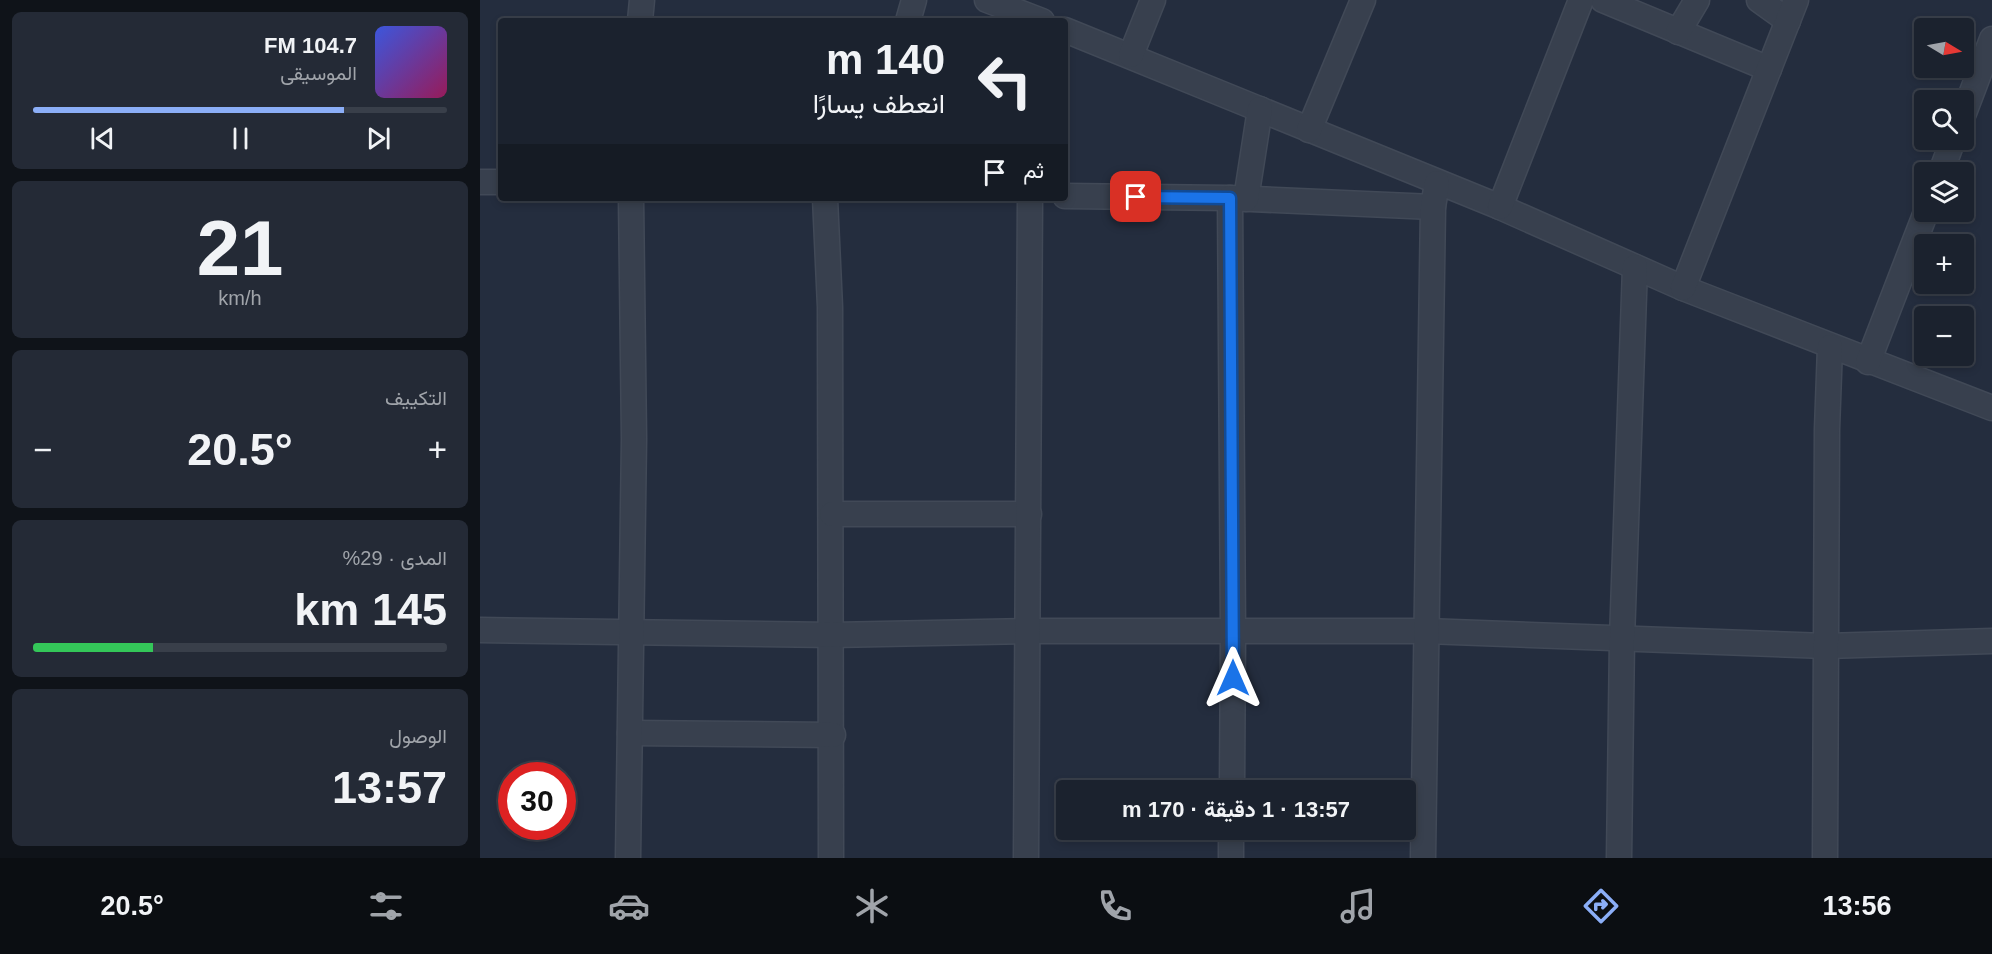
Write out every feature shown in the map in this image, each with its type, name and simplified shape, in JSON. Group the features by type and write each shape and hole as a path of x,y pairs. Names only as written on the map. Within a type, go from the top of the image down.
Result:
{"street":[{"path":"640,18 642,0"},
{"path":"909,18 914,0"},
{"path":"1131,55 1153,0"},
{"path":"1309,130 1363,0"},
{"path":"1500,207 1581,0"},
{"path":"1603,0 1769,69"},
{"path":"1678,32 1697,0"},
{"path":"1683,288 1792,11 1760,0"},
{"path":"994,9 1030,18"},
{"path":"1068,31 1500,207 1683,288 1868,362 1992,408"},
{"path":"1973,90 1992,39"},
{"path":"1232,780 1238,199 1260,109"},
{"path":"480,182 498,182"},
{"path":"1423,858 1433,207 1437,183"},
{"path":"1068,195 1433,207"},
{"path":"628,858 634,439 631,201"},
{"path":"825,201 830,307 832,514 831,858"},
{"path":"1026,858 1030,201"},
{"path":"1868,362 1922,222"},
{"path":"1619,858 1622,639 1635,267"},
{"path":"1825,858 1830,347"},
{"path":"832,514 1029,514"},
{"path":"480,630 832,635 1028,631 1233,633 1426,631 1826,646 1992,641"},
{"path":"630,733 832,735"},
{"path":"1231,840 1231,858"}],"route":[{"path":"1136,197 1230,198 1233,678"}]}
